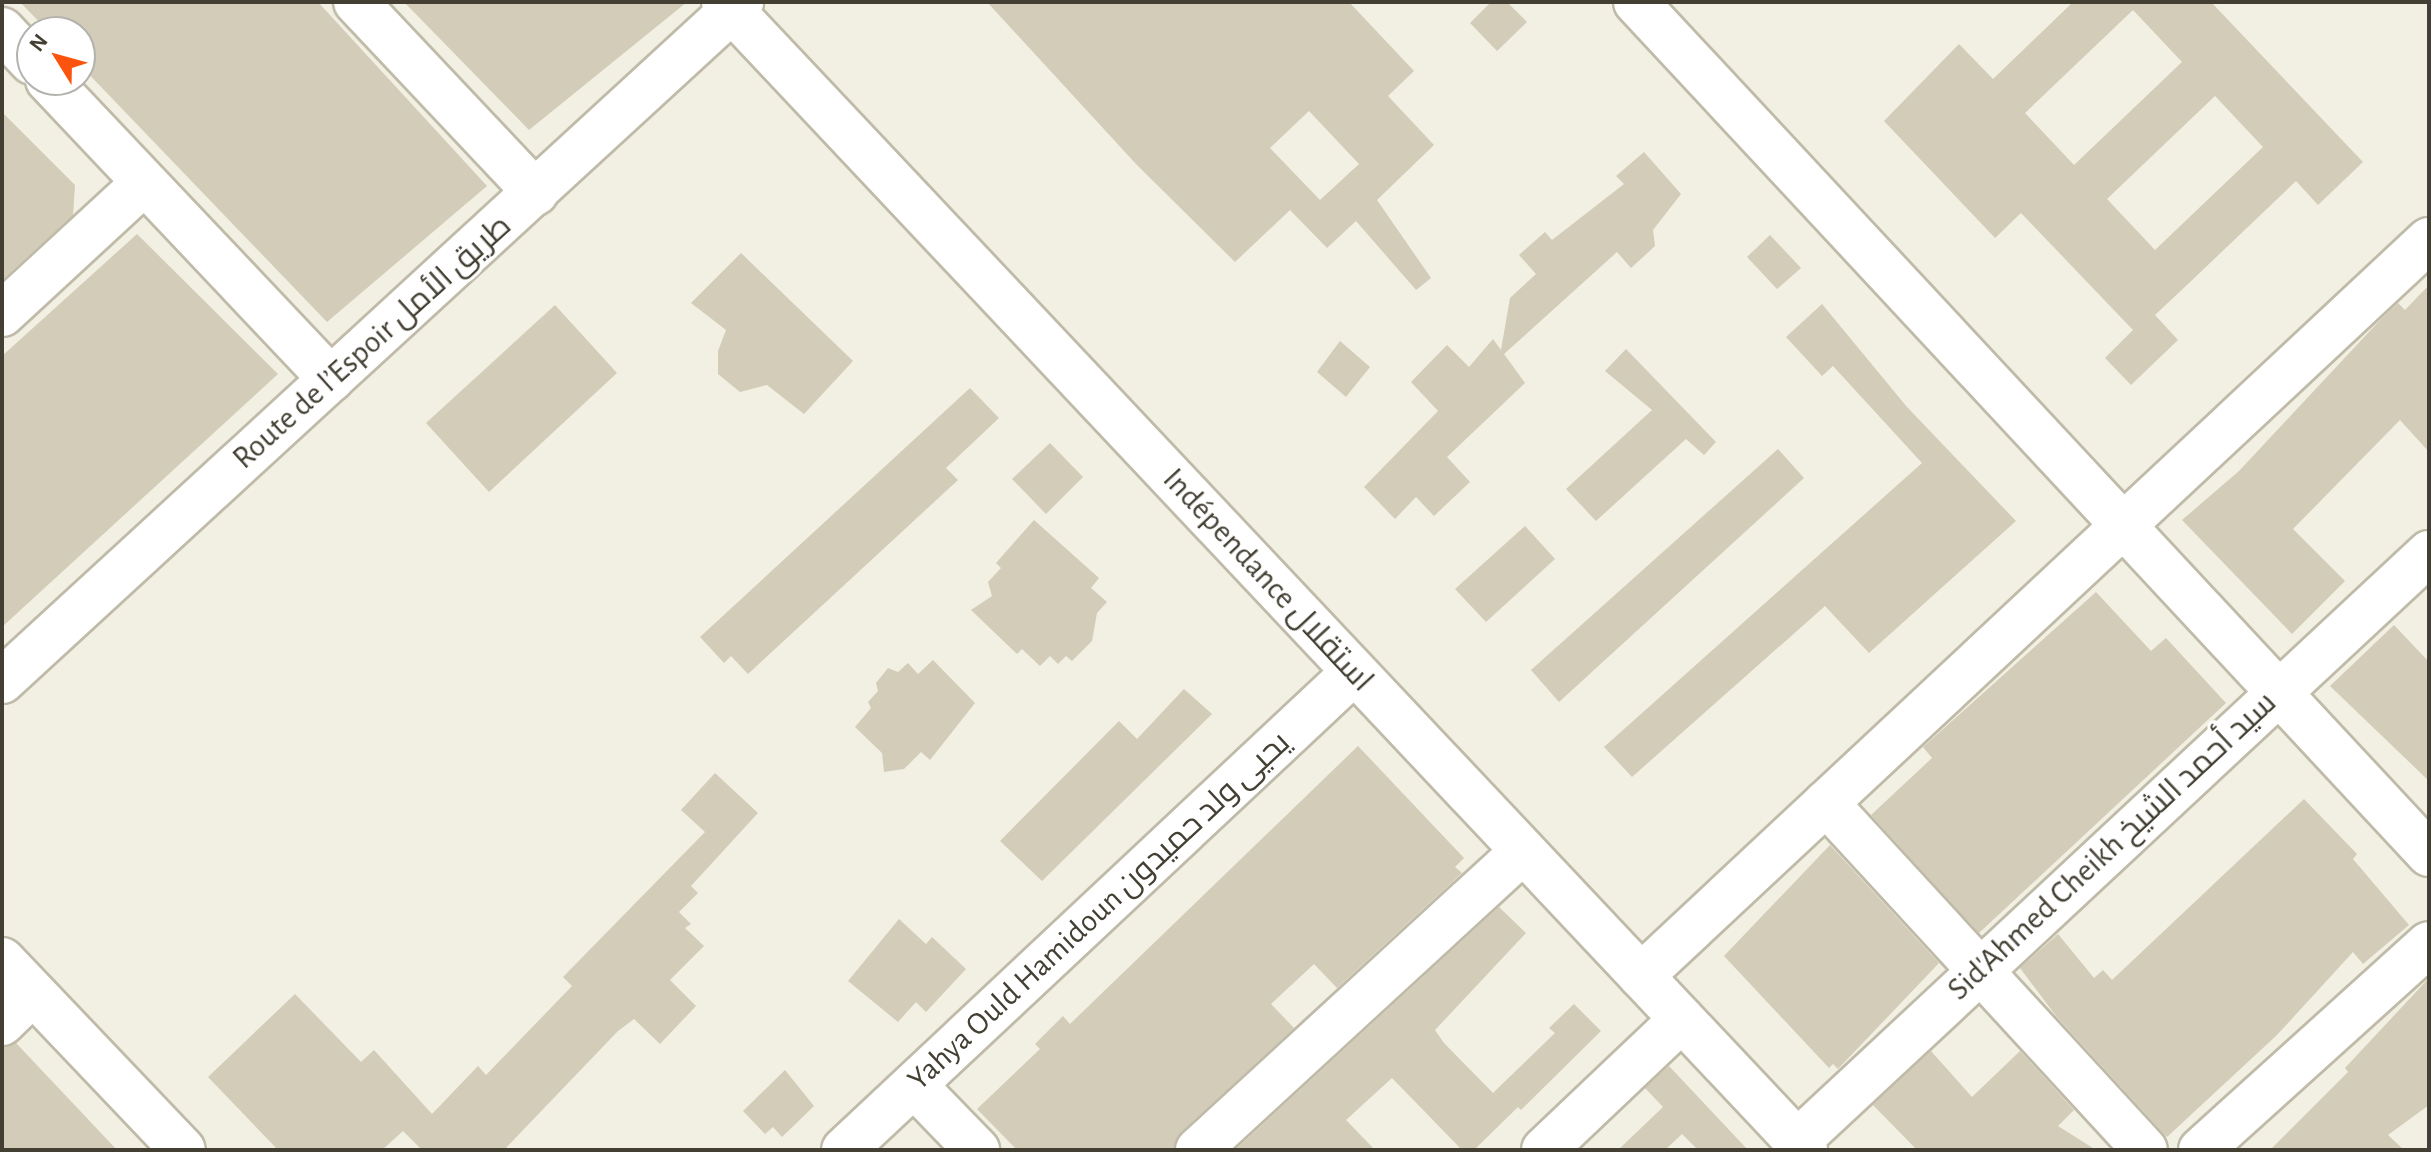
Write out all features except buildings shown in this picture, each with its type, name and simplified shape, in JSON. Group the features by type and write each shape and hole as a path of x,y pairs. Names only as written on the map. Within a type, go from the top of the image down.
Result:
{"street":[{"path":"356,2 536,193"},
{"path":"1636,2 2128,525 2278,693 2429,854"},
{"name":"Route de l’Espoir طريق الأمل","path":"2,681 536,193 732,5"},
{"name":"Indépendance استقلال","path":"732,5 1801,1146"},
{"path":"2,30 16,45"},
{"path":"63,96 331,379"},
{"path":"2,314 144,183"},
{"path":"1641,976 2128,525 2429,240"},
{"name":"Sid'Ahmed Cheikh سيد أحمد الشيخ","path":"1801,1146 1978,968 2278,693 2422,575"},
{"name":"Yahya Ould Hamidoun يحيى ولد حميدون","path":"844,1150 1354,672"},
{"path":"1826,803 2145,1150"},
{"path":"1198,1150 1523,851"},
{"path":"2201,1150 2429,944"},
{"path":"2,960 164,1143"},
{"path":"2,1023 33,993"},
{"path":"1544,1150 1682,1019"},
{"path":"914,1085 977,1150"}]}
